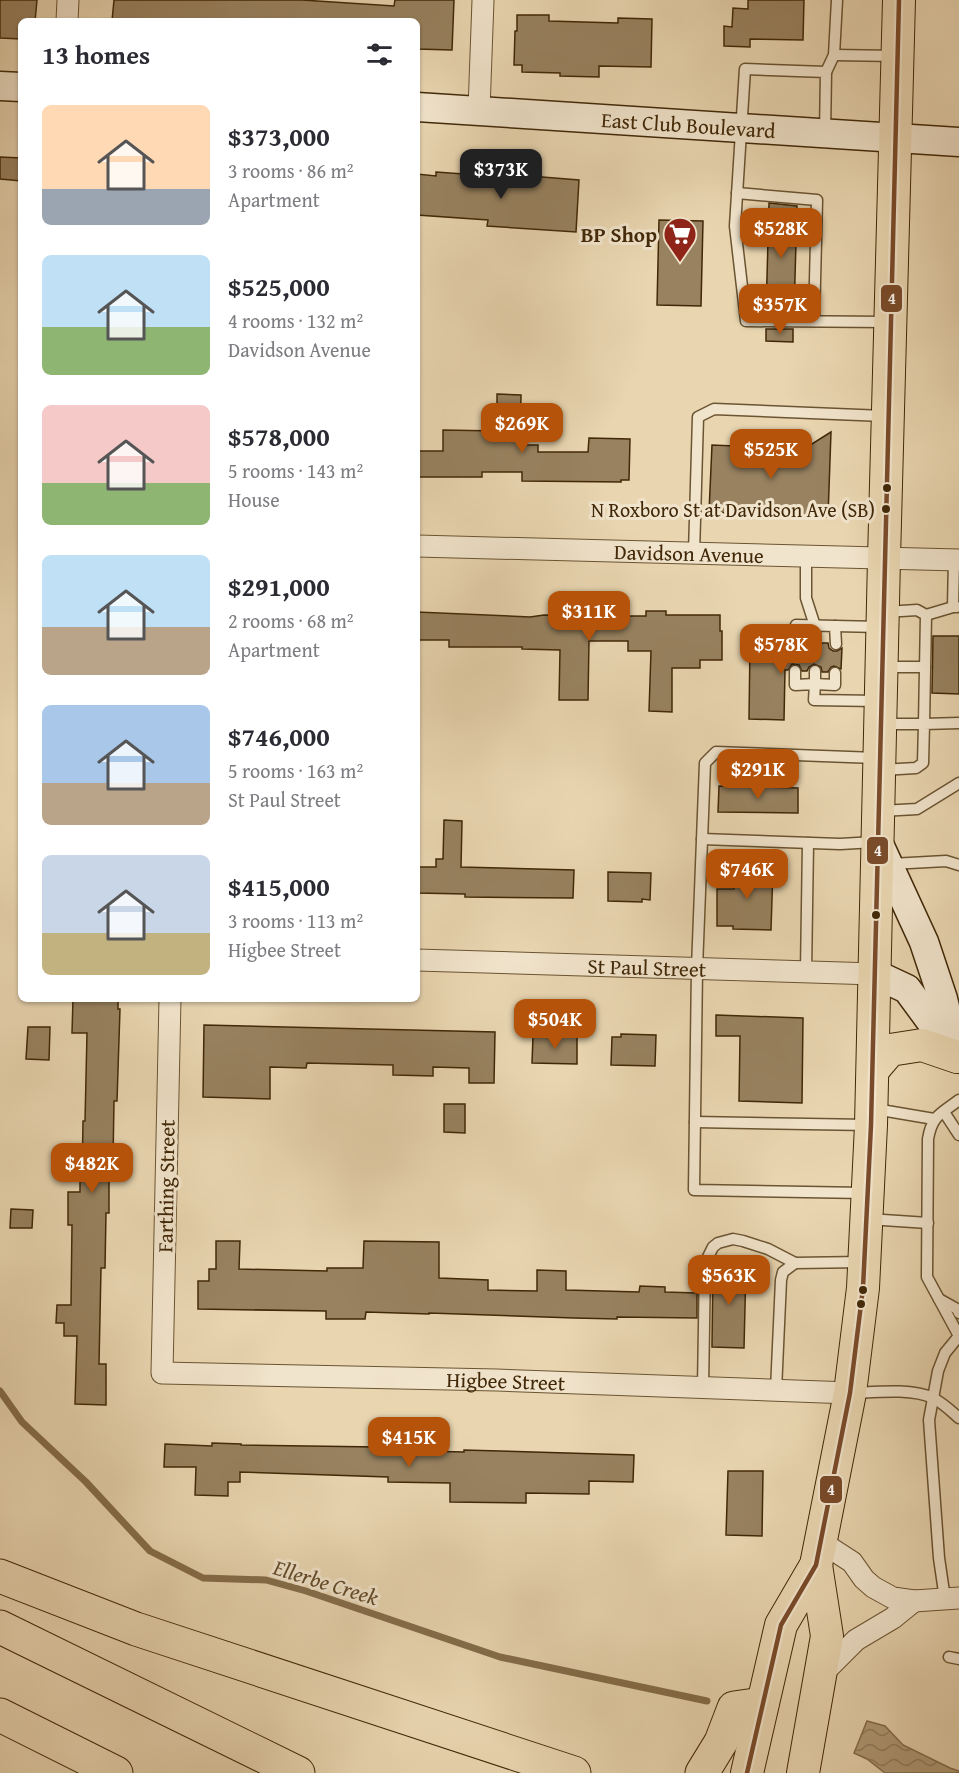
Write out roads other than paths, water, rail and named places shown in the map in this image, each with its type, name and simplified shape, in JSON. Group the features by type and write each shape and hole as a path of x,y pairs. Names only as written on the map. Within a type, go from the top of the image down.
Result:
{"highway":[{"path":"0,1576 136,1629 574,1773"},
{"path":"0,1627 298,1773"},
{"path":"702,1773 721,1742 734,1708 762,1704"},
{"path":"0,1715 116,1773"}],"main road":[{"path":"803,1773 827,1636 819,1554 850,1393 865,1262 872,1117 875,974 883,853 878,811 900,0"},
{"path":"873,1070 890,1050 922,1045 958,1059"},
{"path":"747,1773 781,1625 819,1554"}],"street":[{"path":"68,0 68,18"},
{"path":"479,110 483,0"},
{"path":"0,86 18,87"},
{"name":"East Club Boulevard","path":"420,107 959,142"},
{"name":"Davidson Avenue","path":"420,546 957,560"},
{"path":"883,853 924,942 943,999 958,1059"},
{"name":"St Paul Street","path":"420,960 875,974"},
{"path":"875,974 906,990 958,1059"},
{"name":"Farthing Street","path":"162,1373 170,1002"},
{"name":"Higbee Street","path":"162,1373 497,1380 850,1393"},
{"path":"819,1554 852,1562 864,1579 893,1598 914,1601 952,1599"},
{"path":"818,1678 856,1640 914,1601"}],"lane":[{"path":"825,133 826,72 834,54 837,0"},
{"path":"834,54 898,56"},
{"path":"826,72 745,69 735,226 746,321 890,322"},
{"path":"736,193 817,200 814,321"},
{"path":"694,553 698,417 714,409 888,416"},
{"path":"806,556 806,598 815,626 815,643"},
{"path":"796,642 796,626 836,626 882,619 917,610 926,615 956,607 957,560"},
{"path":"926,615 923,763 916,768 716,752 705,763 697,968 694,1190 868,1206 927,1223"},
{"path":"836,626 836,644"},
{"path":"881,667 925,667"},
{"path":"795,671 795,685 836,685 835,673"},
{"path":"815,672 814,700 924,724 959,723"},
{"path":"878,811 917,809 959,783"},
{"path":"702,839 840,844 959,865"},
{"path":"806,971 808,843"},
{"path":"952,1599 939,1558 929,1420 938,1371 945,1353 959,1336 927,1277 928,1139 930,1125 934,1119 959,1100"},
{"path":"944,1112 959,1135"},
{"path":"695,1122 872,1117 934,1119"},
{"path":"703,1388 705,1263 713,1247 734,1239 768,1249 795,1263 865,1262"},
{"path":"776,1390 781,1280 783,1272 795,1263"},
{"path":"939,1298 957,1309 959,1313"},
{"path":"850,1393 909,1393 932,1398 959,1418"}],"water":[{"path":"867,1721 885,1726 903,1745 959,1773 885,1773 867,1759 854,1753"}],"waterway":[{"name":"Ellerbe Creek","path":"0,1391 22,1422 86,1482 150,1551 203,1578 266,1580 306,1591 500,1657 707,1701"}],"place":[{"name":"BP Shop","path":"680,263"},
{"name":"N Roxboro St at Davidson Ave (SB)","path":"886,509"}]}
